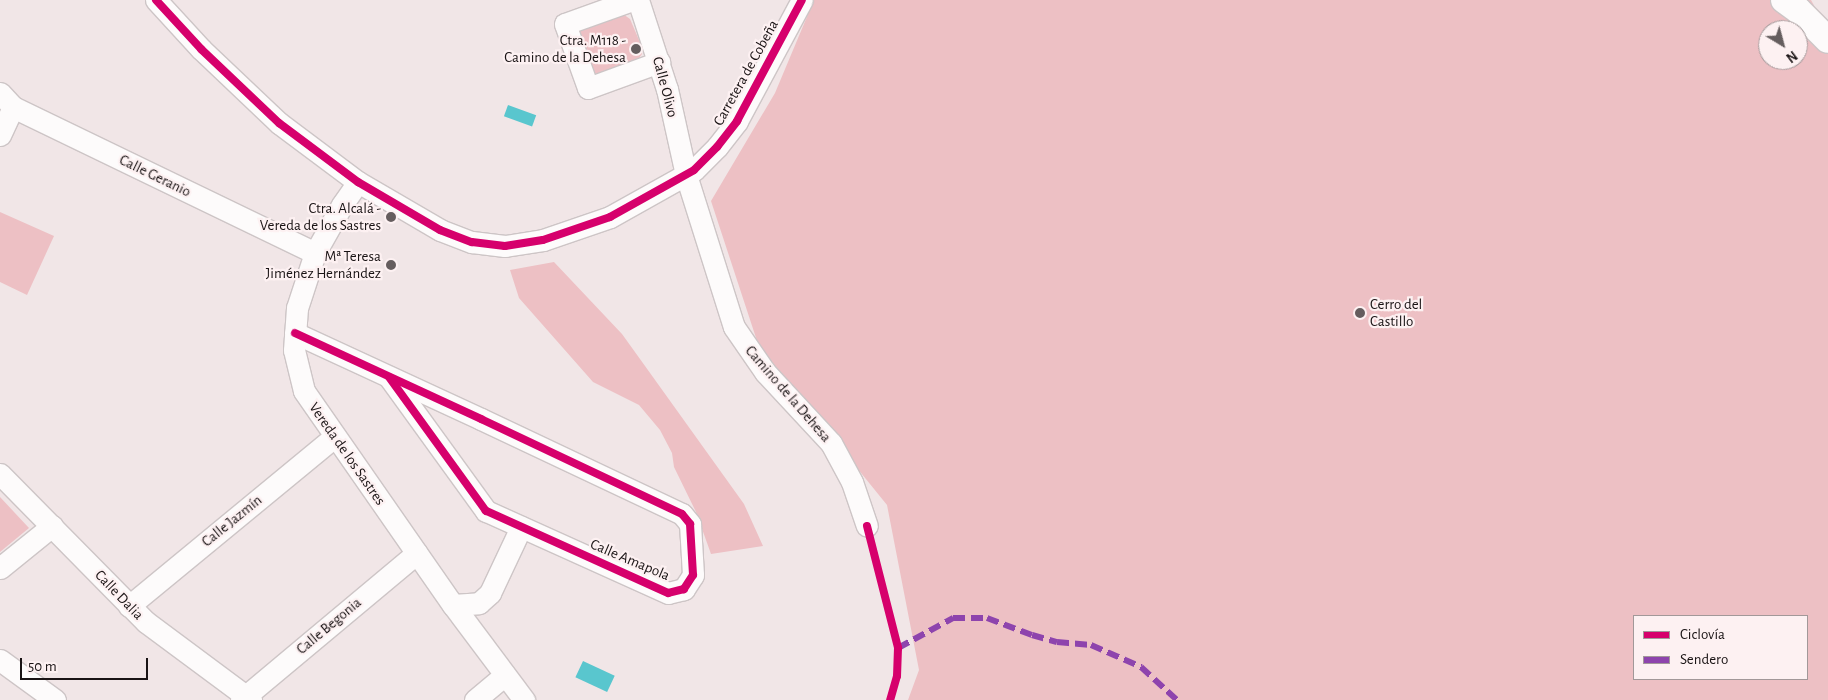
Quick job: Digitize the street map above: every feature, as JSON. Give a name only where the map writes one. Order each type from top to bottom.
[{"type":"main road","points":[[1784,0],[1798,10],[1828,40]]},
{"type":"street","name":"Carretera de Cobeña","points":[[156,0],[201,49],[279,123],[358,182],[440,230],[472,242],[504,246],[543,240],[610,217],[686,175],[717,147],[737,120],[802,0]]},
{"type":"street","points":[[632,0],[565,24],[588,88],[659,62]]},
{"type":"street","name":"Calle Olivo","points":[[638,0],[659,62],[686,175]]},
{"type":"street","points":[[0,135],[7,100]]},
{"type":"street","name":"Calle Geranio","points":[[7,100],[315,253]]},
{"type":"street","name":"Camino de la Dehesa","points":[[686,175],[734,327],[765,372],[831,443],[852,482],[867,526]]},
{"type":"street","name":"Vereda de los Sastres","points":[[358,182],[342,205],[315,253],[296,308],[294,350],[304,391],[334,437],[453,605],[524,700]]},
{"type":"street","name":"Calle Amapola","points":[[295,333],[682,514],[690,524],[693,575],[684,589],[668,593],[486,511],[389,377]]},
{"type":"street","name":"Calle Jazmín","points":[[129,606],[334,437]]},
{"type":"street","name":"Calle Dalia","points":[[0,474],[146,622],[246,699]]},
{"type":"street","points":[[0,568],[52,526]]},
{"type":"street","points":[[453,605],[480,603],[490,593],[521,527]]},
{"type":"street","name":"Calle Begonia","points":[[246,699],[417,553]]},
{"type":"street","points":[[0,660],[55,700]]},
{"type":"street","points":[[475,700],[505,675]]},
{"type":"shaded area","points":[[814,0],[1811,0],[1828,31],[1828,700],[908,700],[919,670],[887,505],[759,347],[711,201],[775,93]]},
{"type":"shaded area","points":[[623,14],[630,19],[642,47],[642,54],[639,58],[598,74],[591,72],[577,31]]},
{"type":"shaded area","points":[[0,212],[54,236],[27,295],[0,282]]},
{"type":"shaded area","points":[[554,262],[622,334],[744,504],[763,546],[711,554],[696,512],[674,467],[672,453],[660,430],[639,405],[593,382],[519,298],[510,270]]},
{"type":"shaded area","points":[[0,497],[29,528],[0,552]]},
{"type":"water","points":[[508,105],[536,115],[532,127],[504,116]]},
{"type":"water","points":[[583,661],[615,676],[607,692],[575,677]]},
{"type":"marked path","points":[[898,648],[953,618],[987,618],[1057,642],[1091,645],[1141,667],[1177,700]]},
{"type":"cycle path","points":[[156,0],[201,49],[279,123],[358,182],[440,230],[472,242],[505,246],[543,240],[610,217],[694,170],[717,147],[737,121],[802,0]]},
{"type":"cycle path","points":[[295,333],[682,514],[690,524],[693,575],[684,589],[668,593],[486,511],[389,377]]},
{"type":"cycle path","points":[[867,526],[898,648],[897,676],[890,700]]},
{"type":"place","name":"Ctra. M118 - Camino de la Dehesa","points":[[636,49]]},
{"type":"place","name":"Ctra. Alcalá - Vereda de los Sastres","points":[[391,217]]},
{"type":"place","name":"Mª Teresa Jiménez Hernández","points":[[391,265]]},
{"type":"place","name":"Cerro del Castillo","points":[[1360,313]]}]
